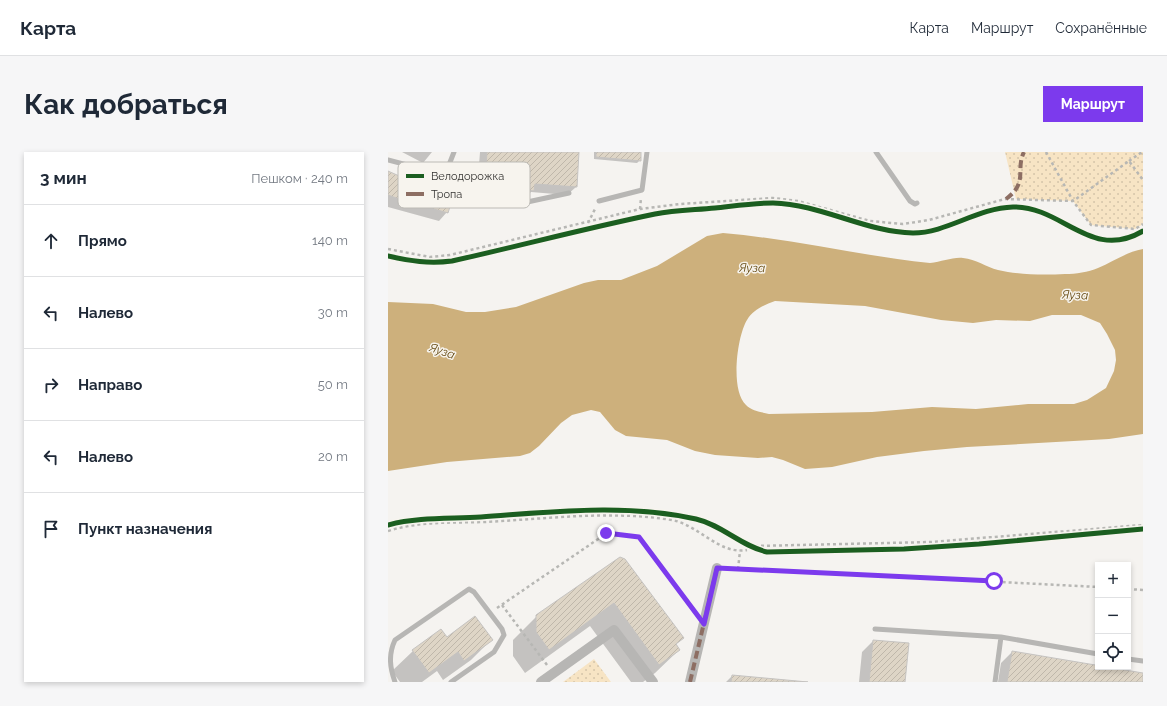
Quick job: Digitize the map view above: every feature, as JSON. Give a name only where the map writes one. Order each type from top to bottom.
[{"type":"street","points":[[690,682],[717,568]]},
{"type":"street","points":[[541,682],[614,630],[652,682]]},
{"type":"lane","points":[[451,162],[454,152]]},
{"type":"lane","points":[[599,201],[642,190],[646,152]]},
{"type":"lane","points":[[876,152],[910,201],[915,204],[917,203]]},
{"type":"lane","points":[[388,160],[398,163]]},
{"type":"lane","points":[[530,201],[569,193]]},
{"type":"lane","points":[[395,682],[389,668],[390,650],[395,640],[466,590],[471,590],[490,613],[504,635],[496,649],[450,682]]},
{"type":"lane","points":[[875,629],[1001,637],[1095,653]]},
{"type":"lane","points":[[995,682],[1001,637]]},
{"type":"lane","points":[[1131,659],[1143,661]]},
{"type":"path","points":[[1046,152],[1073,201],[1091,225],[1135,229],[1143,224]]},
{"type":"path","points":[[388,249],[430,257],[450,255],[588,223],[640,209],[749,199],[773,198],[798,201],[870,221],[903,224],[929,220],[1005,199],[1073,201],[1142,152]]},
{"type":"path","points":[[1129,162],[1143,180]]},
{"type":"path","points":[[588,223],[599,201]]},
{"type":"path","points":[[694,210],[750,204],[781,204],[819,211],[883,228]]},
{"type":"path","points":[[1134,235],[1143,231]]},
{"type":"path","points":[[388,525],[433,518],[475,518],[565,511],[627,511],[681,516]]},
{"type":"path","points":[[388,531],[424,523],[617,515],[675,521],[721,546],[740,551],[747,550]]},
{"type":"path","points":[[755,546],[931,542],[1143,525]]},
{"type":"path","points":[[744,543],[752,548],[767,552],[904,548],[978,544],[1143,529]]},
{"type":"path","points":[[490,613],[606,533],[639,537],[704,624]]},
{"type":"path","points":[[738,569],[740,551]]},
{"type":"path","points":[[717,568],[1095,587]]},
{"type":"path","points":[[1131,589],[1143,590]]},
{"type":"path","points":[[502,605],[553,674]]},
{"type":"shaded area","points":[[1005,152],[1143,152],[1143,224],[1135,229],[1091,225],[1073,201],[1016,199]]},
{"type":"shaded area","points":[[594,659],[611,682],[563,682]]},
{"type":"water","name":"Яуза","points":[[723,233],[749,236],[930,263],[963,258],[998,270],[1032,274],[1069,274],[1086,272],[1098,268],[1131,252],[1143,249],[1143,434],[1109,439],[967,447],[924,451],[877,457],[832,467],[805,469],[772,457],[758,458],[715,455],[695,451],[667,440],[626,436],[615,430],[600,412],[591,410],[572,415],[561,423],[539,446],[530,453],[520,456],[447,462],[388,471],[388,302],[433,304],[466,312],[485,312],[516,307],[584,283],[598,280],[621,280],[657,266],[707,236]],"holes":[[[775,301],[865,306],[941,320],[973,323],[996,320],[1030,321],[1052,315],[1081,315],[1100,323],[1107,334],[1115,350],[1116,360],[1114,371],[1106,388],[1087,400],[1074,404],[1028,404],[976,409],[932,407],[872,412],[769,414],[754,410],[746,405],[741,398],[738,388],[737,363],[740,338],[749,316],[763,306]]]},
{"type":"building","points":[[487,152],[579,152],[577,187],[535,184],[534,191],[530,190],[530,162],[486,162]]},
{"type":"building","points":[[596,152],[641,152],[641,161],[596,157]]},
{"type":"building","points":[[388,171],[398,175],[398,199],[388,195]]},
{"type":"building","points":[[430,208],[450,208],[448,213]]},
{"type":"building","points":[[620,557],[625,559],[684,638],[676,644],[680,650],[659,665],[614,603],[549,650],[536,632],[536,615]]},
{"type":"building","points":[[475,616],[493,640],[464,661],[458,652],[429,673],[412,650],[441,629],[447,637]]},
{"type":"building","points":[[873,640],[909,643],[905,682],[869,682]]},
{"type":"building","points":[[1012,651],[1095,665],[1095,670],[1125,670],[1143,673],[1143,682],[1007,682]]},
{"type":"building","points":[[732,675],[808,682],[731,682]]},
{"type":"marked path","points":[[1006,199],[1017,187],[1024,152]]},
{"type":"marked path","points":[[690,682],[717,568]]},
{"type":"cycle path","points":[[388,256],[420,262],[452,261],[655,214],[766,203],[808,208],[878,228],[913,233],[938,229],[987,211],[1013,207],[1031,209],[1047,215],[1092,237],[1108,240],[1125,239],[1143,231]]},
{"type":"cycle path","points":[[388,525],[423,519],[481,517],[562,511],[642,511],[696,519],[714,526],[749,545],[767,552],[904,549],[979,544],[1143,529]]},
{"type":"route","points":[[606,533],[639,537],[704,624],[717,568],[994,581]]}]
